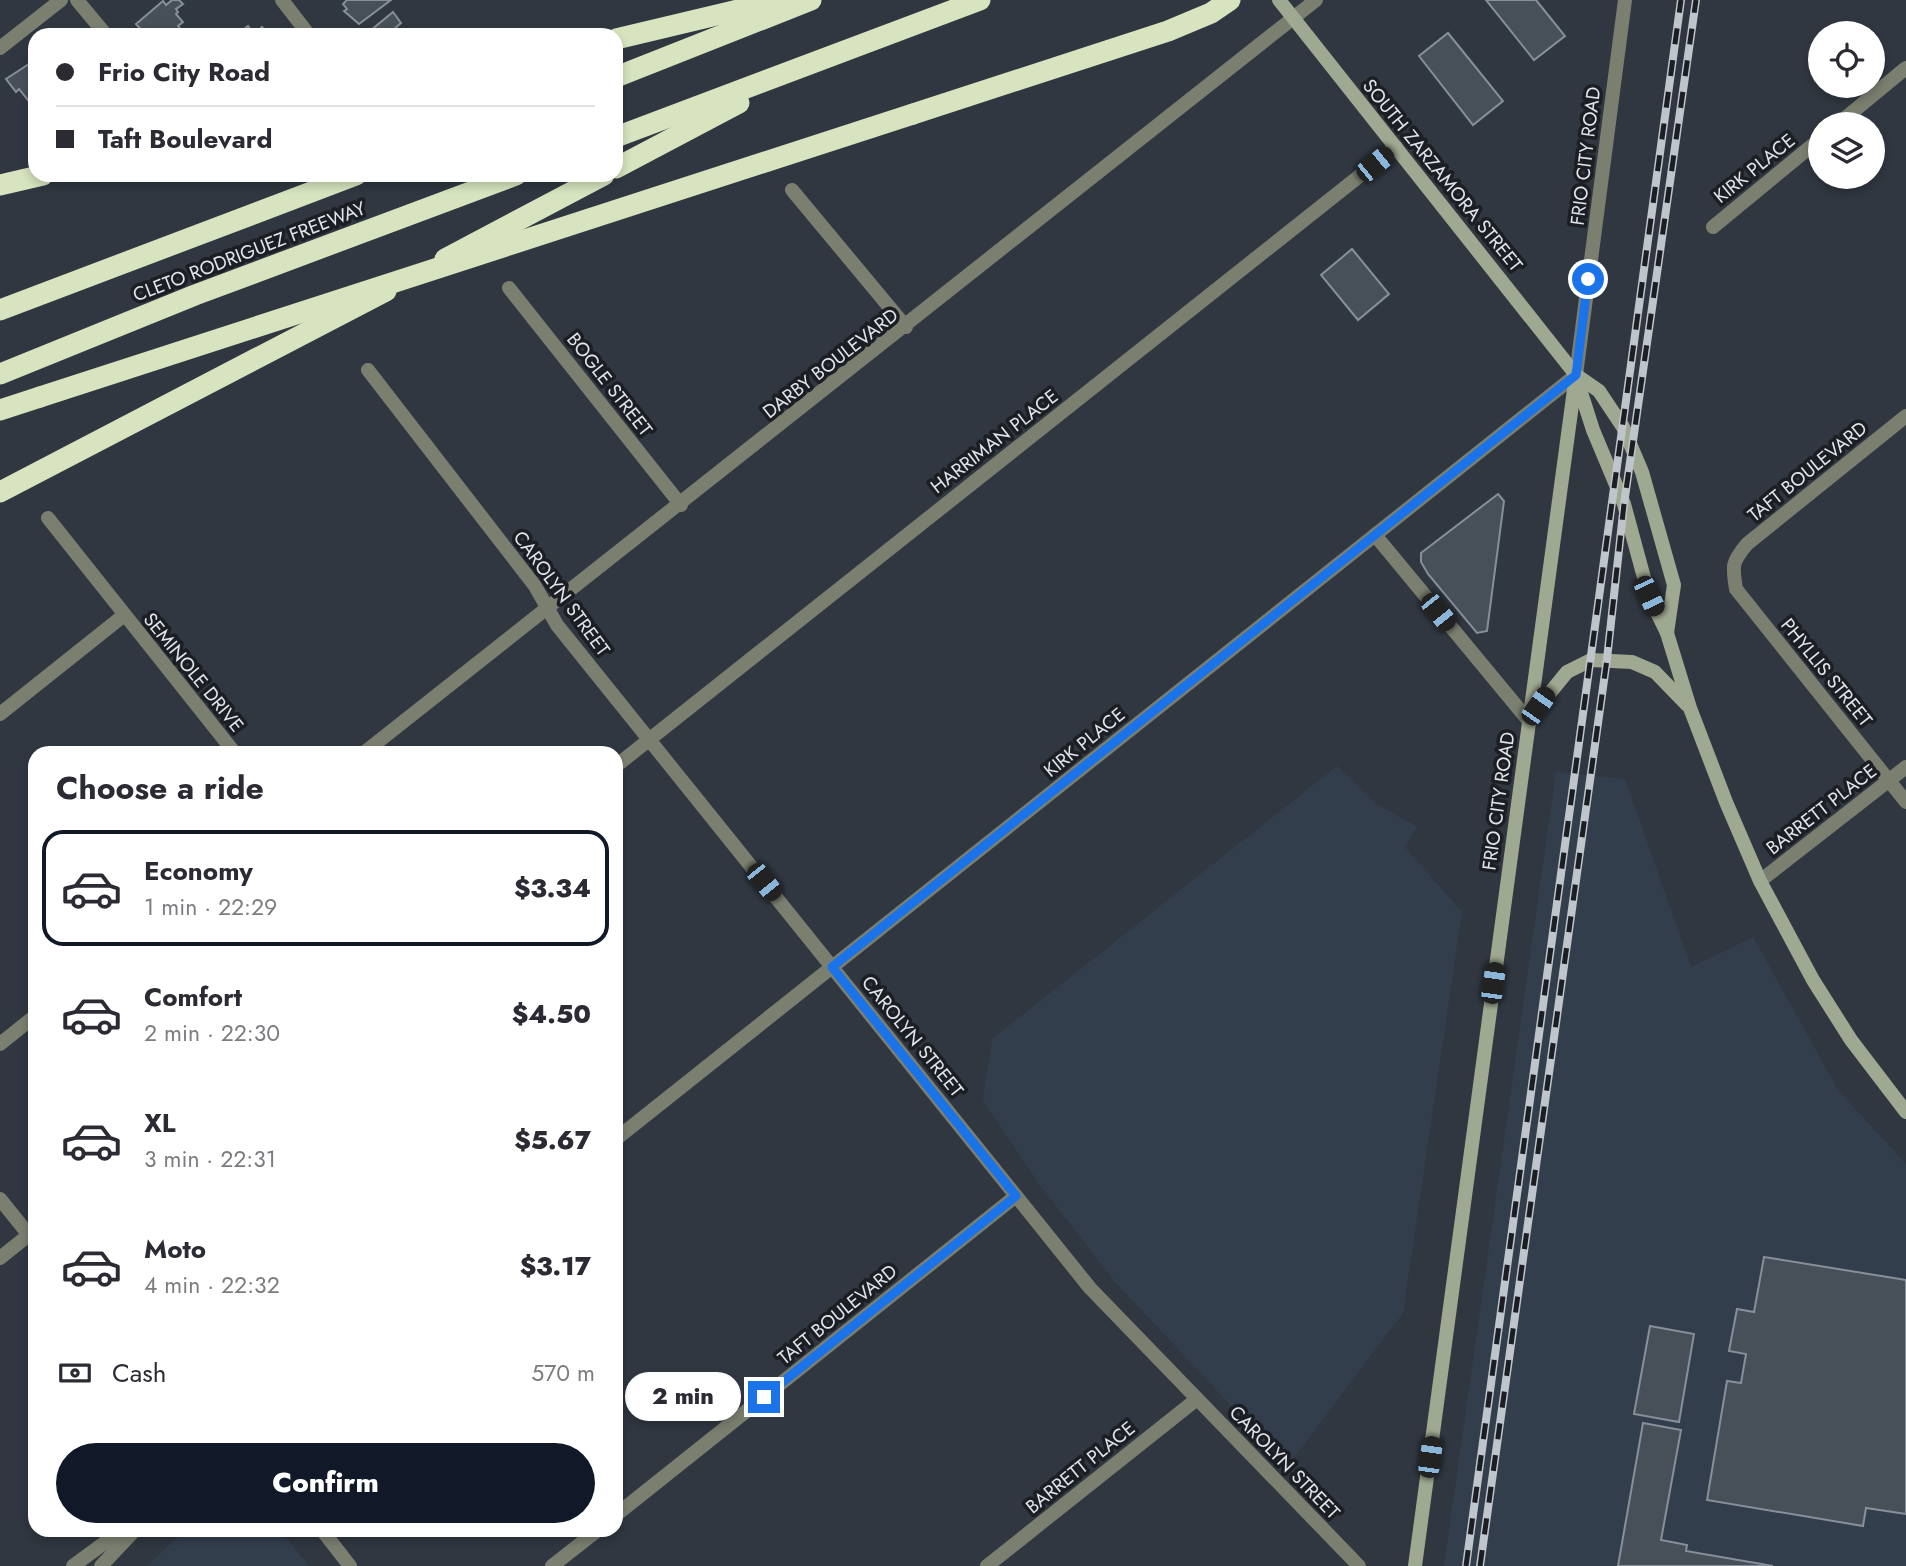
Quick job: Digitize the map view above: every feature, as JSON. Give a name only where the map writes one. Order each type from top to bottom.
[{"type":"highway","points":[[623,37],[782,0]]},
{"type":"highway","points":[[623,74],[811,0]]},
{"type":"highway","points":[[623,134],[980,0]]},
{"type":"highway","points":[[0,410],[1168,31],[1211,13],[1230,0]]},
{"type":"highway","points":[[623,165],[812,64]]},
{"type":"highway","points":[[0,185],[28,178]]},
{"type":"highway","name":"CLETO RODRIGUEZ FREEWAY","points":[[0,310],[338,182]]},
{"type":"highway","name":"CLETO RODRIGUEZ FREEWAY","points":[[0,374],[195,295],[497,182]]},
{"type":"highway","points":[[0,492],[253,362],[591,182]]},
{"type":"main road","name":"SOUTH ZARZAMORA STREET","points":[[1279,0],[1576,375],[1599,391],[1623,427],[1642,472],[1674,585],[1667,633]]},
{"type":"main road","name":"SOUTH ZARZAMORA STREET","points":[[1576,375],[1593,430],[1632,529],[1649,596],[1667,633],[1690,708],[1760,881],[1813,980],[1851,1040],[1906,1112]]},
{"type":"main road","name":"FRIO CITY ROAD","points":[[1415,1566],[1576,375]]},
{"type":"main road","points":[[1528,720],[1548,692],[1567,672],[1591,660],[1632,662],[1655,672],[1690,708]]},
{"type":"street","points":[[0,48],[61,0]]},
{"type":"street","points":[[77,0],[100,28]]},
{"type":"street","points":[[282,0],[304,28]]},
{"type":"street","name":"DARBY BOULEVARD","points":[[373,746],[906,327],[1315,0]]},
{"type":"street","name":"FRIO CITY ROAD","points":[[1576,375],[1625,0]]},
{"type":"street","points":[[1853,112],[1906,68]]},
{"type":"street","name":"HARRIMAN PLACE","points":[[623,760],[1396,147]]},
{"type":"street","name":"KIRK PLACE","points":[[1713,227],[1808,149]]},
{"type":"street","points":[[792,190],[906,327]]},
{"type":"street","name":"BOGLE STREET","points":[[509,288],[681,505]]},
{"type":"street","name":"CAROLYN STREET","points":[[368,370],[535,586],[557,625],[1090,1288],[1359,1566]]},
{"type":"street","name":"KIRK PLACE","points":[[623,1133],[1576,375]]},
{"type":"street","name":"TAFT BOULEVARD","points":[[1734,559],[1748,544],[1906,416]]},
{"type":"street","name":"SEMINOLE DRIVE","points":[[47,518],[229,746]]},
{"type":"street","points":[[1375,535],[1528,720]]},
{"type":"street","name":"PHYLLIS STREET","points":[[1734,559],[1736,589],[1906,802]]},
{"type":"street","points":[[0,714],[123,616]]},
{"type":"street","name":"BARRETT PLACE","points":[[1760,881],[1906,767]]},
{"type":"street","points":[[0,1044],[28,1022]]},
{"type":"street","name":"TAFT BOULEVARD","points":[[623,1509],[1016,1196]]},
{"type":"street","points":[[0,1199],[28,1229]]},
{"type":"street","points":[[0,1258],[28,1236]]},
{"type":"street","name":"BARRETT PLACE","points":[[988,1566],[1197,1399]]},
{"type":"street","points":[[73,1566],[112,1537]]},
{"type":"street","points":[[101,1566],[128,1537]]},
{"type":"street","points":[[327,1537],[350,1566]]},
{"type":"street","points":[[552,1566],[589,1537]]},
{"type":"shaded area","points":[[1337,766],[1376,804],[1417,826],[1405,847],[1462,912],[1403,1313],[1288,1466],[1116,1283],[1040,1185],[983,1100],[992,1039]]},
{"type":"shaded area","points":[[1556,772],[1625,779],[1691,967],[1753,937],[1838,1090],[1906,1164],[1906,1566],[1444,1566]]},
{"type":"shaded area","points":[[178,1537],[286,1537],[309,1566],[147,1566]]},
{"type":"building","points":[[172,0],[179,0],[183,4],[176,9],[176,14],[183,22],[178,26],[180,28],[140,28],[136,24],[163,1],[166,5]]},
{"type":"building","points":[[347,0],[391,0],[359,24],[344,11],[347,9],[343,4]]},
{"type":"building","points":[[1486,0],[1536,0],[1565,36],[1534,60]]},
{"type":"building","points":[[393,12],[401,23],[395,28],[374,28]]},
{"type":"building","points":[[1448,33],[1503,101],[1473,125],[1419,56]]},
{"type":"building","points":[[28,65],[28,100],[19,89],[16,92],[6,79]]},
{"type":"building","points":[[1352,249],[1389,294],[1358,320],[1321,275]]},
{"type":"building","points":[[1498,494],[1504,501],[1487,631],[1477,633],[1428,574],[1421,562],[1421,553]]},
{"type":"building","points":[[1764,1257],[1906,1280],[1906,1514],[1866,1508],[1863,1526],[1707,1500],[1727,1381],[1741,1383],[1746,1354],[1729,1351],[1737,1309],[1754,1312]]},
{"type":"building","points":[[1650,1326],[1694,1334],[1679,1422],[1634,1414]]},
{"type":"building","points":[[1643,1423],[1681,1430],[1661,1540],[1687,1545],[1686,1551],[1773,1566],[1618,1566]]},
{"type":"railway","points":[[1466,1566],[1681,0]]},
{"type":"railway","points":[[1480,1566],[1607,659],[1624,504],[1696,0]]},
{"type":"route","points":[[764,1397],[1016,1196],[832,967],[1576,375],[1588,279]]}]
